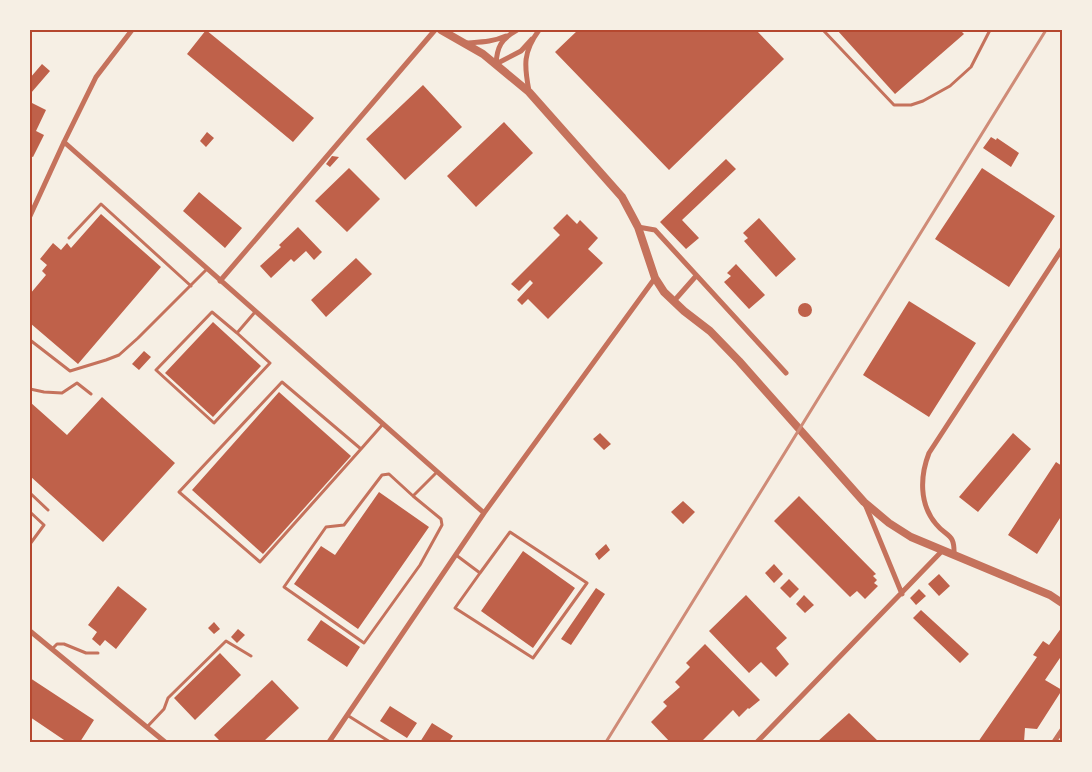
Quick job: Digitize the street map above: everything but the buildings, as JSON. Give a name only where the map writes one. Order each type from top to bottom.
[{"type":"street","points":[[30,216],[96,76],[132,30]]},
{"type":"street","points":[[220,281],[435,30]]},
{"type":"street","points":[[441,30],[466,43],[496,64],[529,92],[622,197],[638,227],[655,278],[664,292],[710,331],[739,361],[864,502],[889,523],[911,537],[1050,595],[1062,603]]},
{"type":"street","points":[[496,64],[521,50],[539,30]]},
{"type":"street","points":[[466,43],[492,41],[514,32]]},
{"type":"street","points":[[496,64],[496,52],[501,43],[514,32]]},
{"type":"street","points":[[529,92],[525,64],[532,39]]},
{"type":"street","points":[[64,142],[207,270],[484,512]]},
{"type":"street","points":[[638,227],[655,230],[786,373]]},
{"type":"street","points":[[954,556],[954,545],[951,537],[936,524],[924,503],[922,485],[924,466],[929,453],[1062,249]]},
{"type":"street","points":[[674,302],[696,276]]},
{"type":"street","points":[[329,742],[484,512],[655,278]]},
{"type":"street","points":[[864,502],[902,594]]},
{"type":"street","points":[[757,742],[942,551]]},
{"type":"street","points":[[30,630],[164,742]]},
{"type":"street","points":[[1054,742],[1062,730]]},
{"type":"lane","points":[[823,30],[894,105],[911,105],[923,101],[950,86],[971,67],[990,30]]},
{"type":"lane","points":[[69,238],[101,204],[191,286]]},
{"type":"lane","points":[[30,340],[70,371],[119,355],[207,270]]},
{"type":"lane","points":[[212,312],[237,333],[270,363],[214,423],[156,370],[212,312]]},
{"type":"lane","points":[[237,333],[255,312]]},
{"type":"lane","points":[[362,448],[282,382],[179,492],[260,562],[362,448],[383,424]]},
{"type":"lane","points":[[30,389],[62,393],[77,383],[91,394]]},
{"type":"lane","points":[[413,496],[437,471]]},
{"type":"lane","points":[[389,474],[413,496],[441,519],[442,525],[420,565],[364,643],[284,587],[326,528],[344,525],[382,475],[389,474]]},
{"type":"lane","points":[[30,493],[48,510]]},
{"type":"lane","points":[[30,512],[44,525],[30,544]]},
{"type":"lane","points":[[510,532],[587,583],[533,658],[455,608],[480,573],[510,532]]},
{"type":"lane","points":[[456,555],[480,573]]},
{"type":"lane","points":[[147,727],[164,709],[168,698],[226,641],[251,656]]},
{"type":"lane","points":[[52,649],[57,644],[64,644],[86,653],[98,653]]},
{"type":"lane","points":[[347,715],[390,742]]},
{"type":"railway","points":[[606,742],[1046,30]]}]
